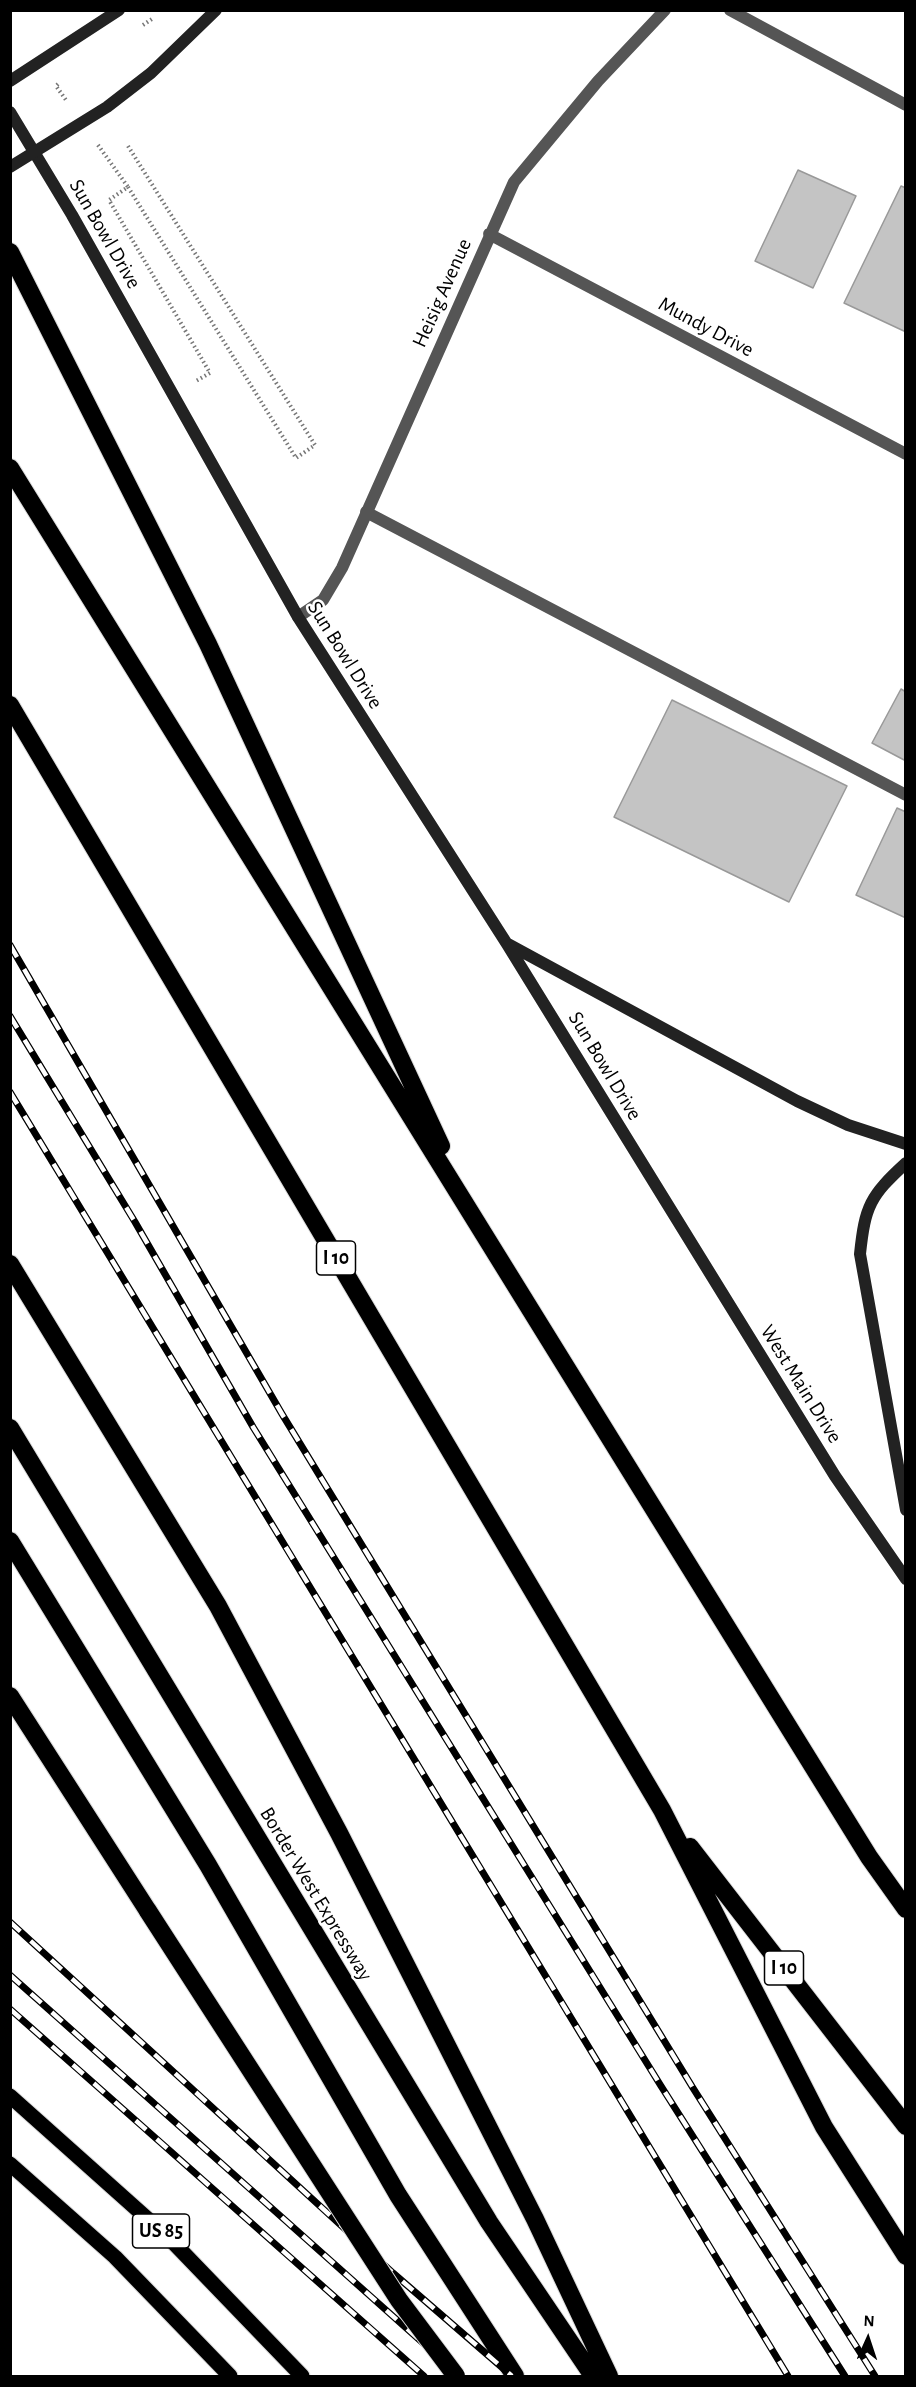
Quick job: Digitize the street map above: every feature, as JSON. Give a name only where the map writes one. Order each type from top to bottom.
[{"type":"highway","points":[[10,252],[208,644],[476,1222]]},
{"type":"highway","points":[[10,468],[738,1641],[869,1857],[906,1909]]},
{"type":"highway","name":"I 10","points":[[10,705],[662,1810],[906,2126]]},
{"type":"highway","points":[[10,1264],[218,1606],[365,1885],[535,2219],[609,2376]]},
{"type":"highway","name":"Border West Expressway","points":[[10,1428],[489,2222],[593,2376]]},
{"type":"highway","points":[[10,1542],[208,1865],[398,2195],[515,2376]]},
{"type":"highway","points":[[10,1696],[399,2300],[456,2376]]},
{"type":"highway","points":[[662,1810],[824,2127],[906,2256]]},
{"type":"main road","name":"US 85","points":[[10,2096],[169,2238],[302,2376]]},
{"type":"main road","name":"US 85","points":[[10,2164],[115,2257],[230,2376]]},
{"type":"street","points":[[10,81],[119,10]]},
{"type":"street","points":[[10,167],[116,100],[151,73],[216,10]]},
{"type":"street","name":"Heisig Avenue","points":[[298,617],[323,600],[342,568],[514,182],[598,81],[665,10]]},
{"type":"street","points":[[730,10],[906,105]]},
{"type":"street","name":"Sun Bowl Drive","points":[[10,111],[72,215],[298,617],[507,944],[668,1207]]},
{"type":"street","name":"Mundy Drive","points":[[489,234],[906,454]]},
{"type":"street","points":[[366,512],[906,795]]},
{"type":"street","points":[[507,944],[797,1101],[848,1125],[906,1144]]},
{"type":"street","points":[[906,1163],[878,1189],[864,1221],[860,1254],[906,1510]]},
{"type":"street","name":"West Main Drive","points":[[668,1207],[835,1476],[906,1579]]},
{"type":"path","points":[[128,146],[315,445],[296,458],[128,187],[109,200],[210,374],[193,383]]},
{"type":"building","points":[[798,170],[856,196],[813,288],[755,261]]},
{"type":"building","points":[[901,186],[906,188],[906,332],[844,303]]},
{"type":"building","points":[[901,689],[906,692],[906,761],[872,743]]},
{"type":"building","points":[[672,700],[847,786],[789,902],[614,817]]},
{"type":"building","points":[[897,808],[906,812],[906,918],[856,895]]},
{"type":"railway","points":[[10,945],[282,1414],[693,2088],[875,2376]]},
{"type":"railway","points":[[10,1016],[135,1222],[253,1427],[661,2086],[845,2376]]},
{"type":"railway","points":[[10,1092],[788,2376]]},
{"type":"railway","points":[[10,1922],[393,2273],[512,2376]]},
{"type":"railway","points":[[10,1975],[460,2376]]},
{"type":"railway","points":[[10,2009],[424,2376]]}]
